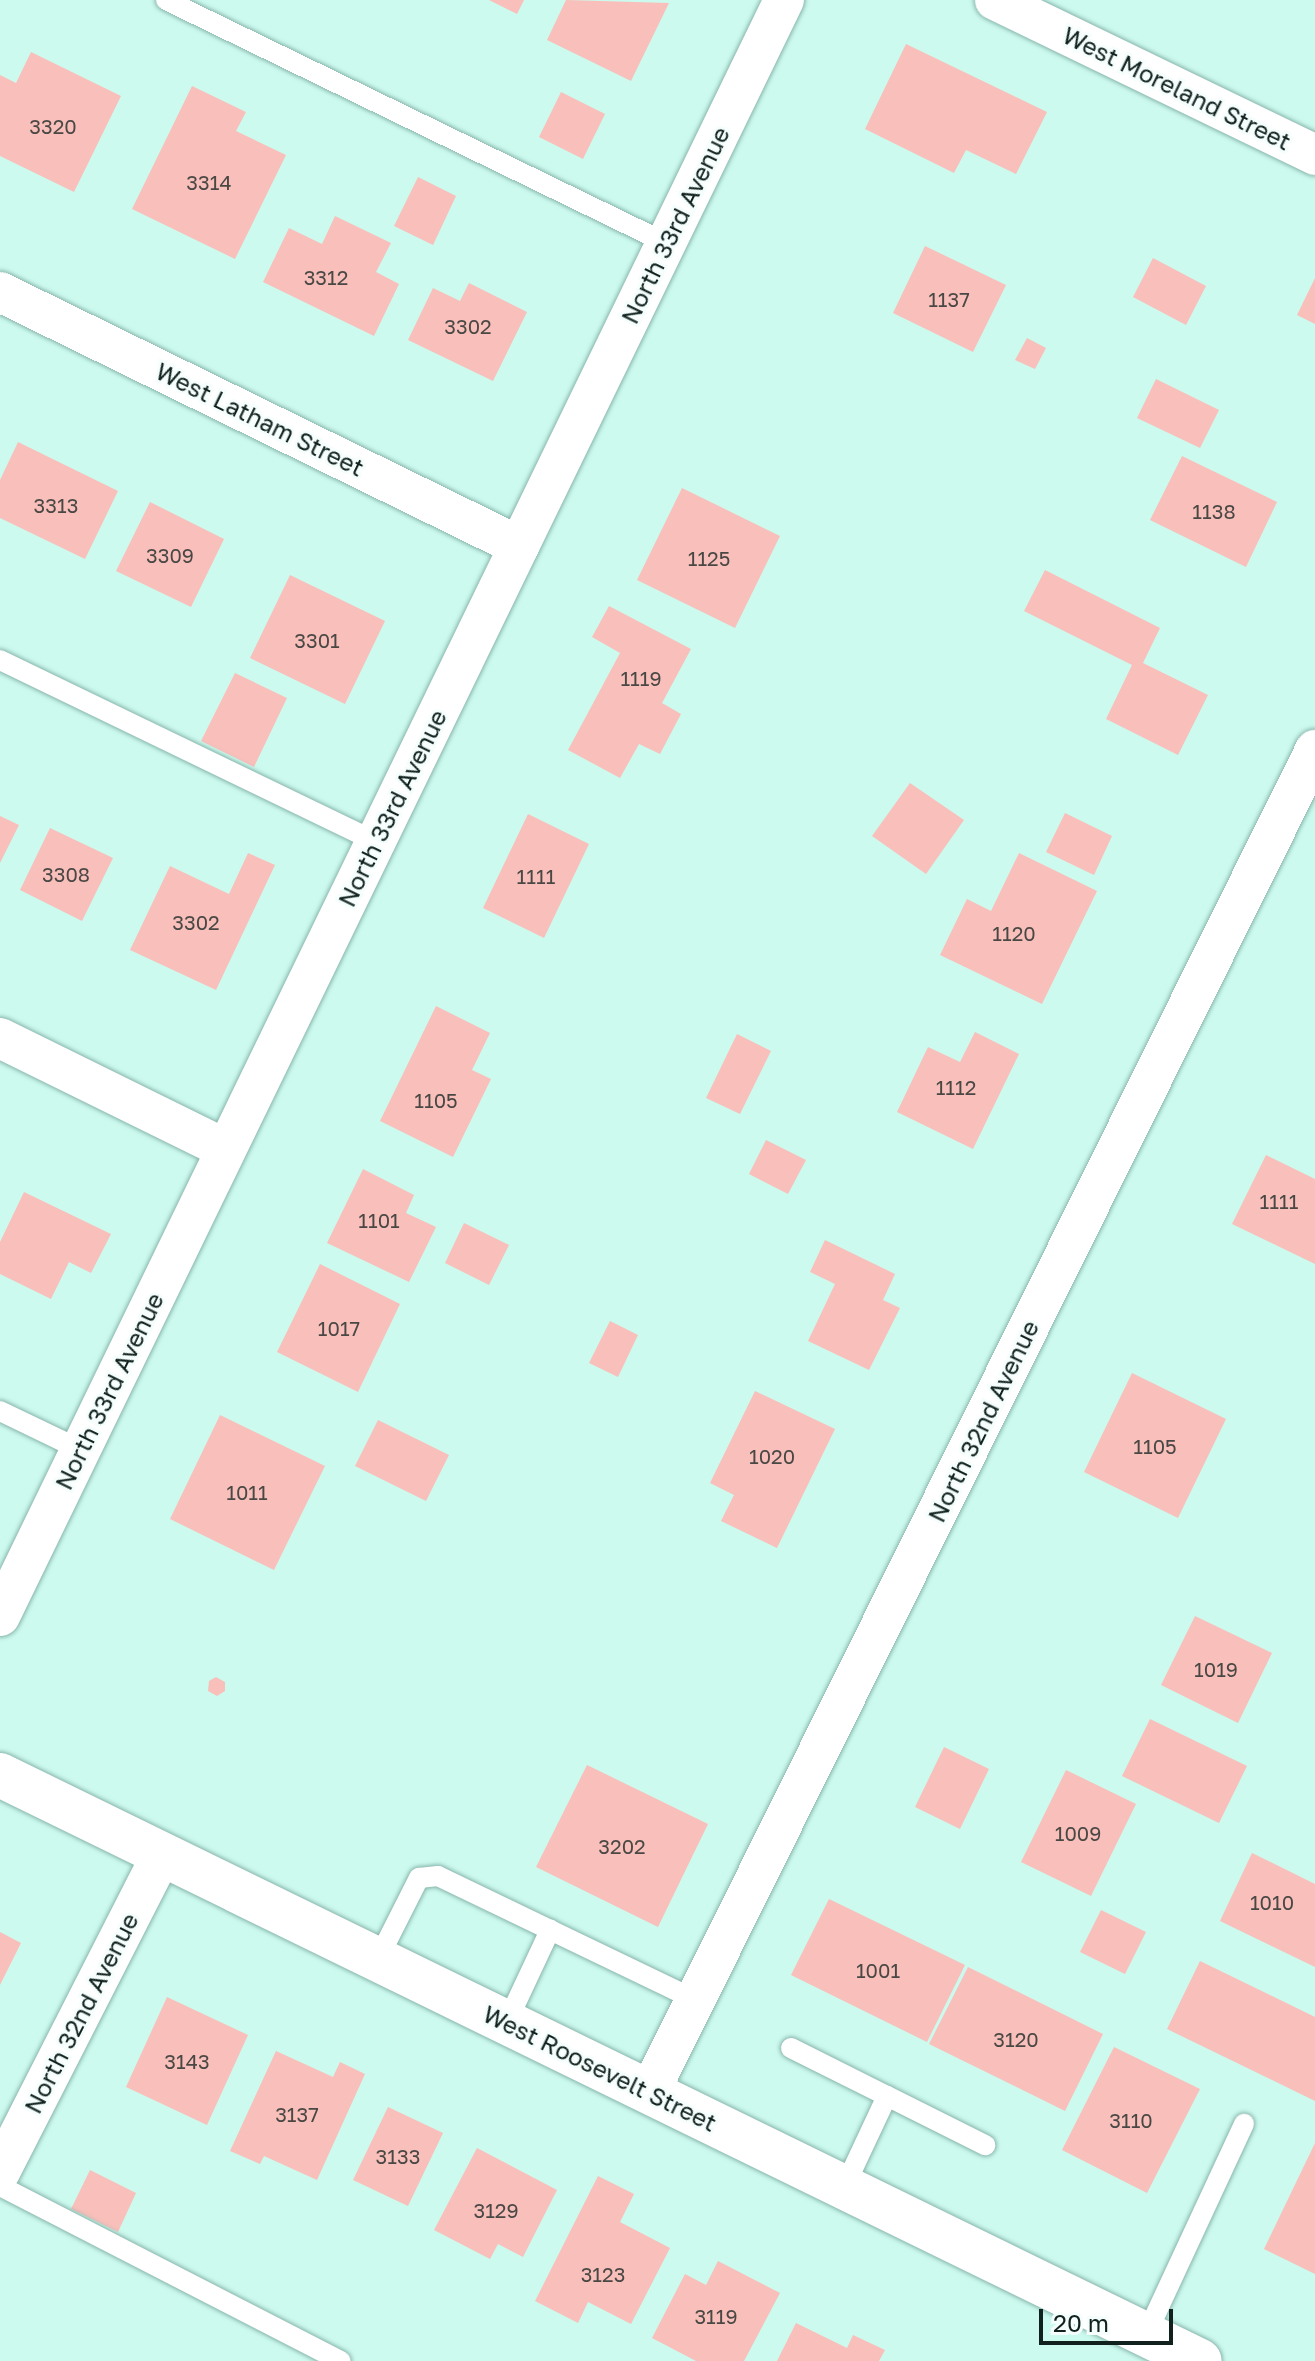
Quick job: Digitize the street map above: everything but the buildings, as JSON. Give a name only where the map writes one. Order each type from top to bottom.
[{"type":"street","name":"North 33rd Avenue","points":[[0,1616],[784,0]]},
{"type":"street","name":"West Moreland Street","points":[[995,0],[1315,155]]},
{"type":"street","name":"West Latham Street","points":[[0,292],[519,546]]},
{"type":"street","name":"North 32nd Avenue","points":[[650,2091],[1315,750]]},
{"type":"street","points":[[0,1038],[226,1149]]},
{"type":"street","name":"West Roosevelt Street","points":[[0,1775],[1200,2361]]},
{"type":"street","name":"North 32nd Avenue","points":[[0,2172],[162,1854]]},
{"type":"lane","points":[[166,0],[666,243]]},
{"type":"lane","points":[[0,660],[376,842]]},
{"type":"lane","points":[[0,1411],[81,1450]]},
{"type":"lane","points":[[378,1959],[419,1878],[438,1876],[696,2000]]},
{"type":"lane","points":[[507,2022],[550,1930]]},
{"type":"lane","points":[[791,2048],[985,2145]]},
{"type":"lane","points":[[844,2188],[887,2096]]},
{"type":"lane","points":[[1146,2335],[1244,2124]]},
{"type":"lane","points":[[0,2186],[341,2361]]}]
